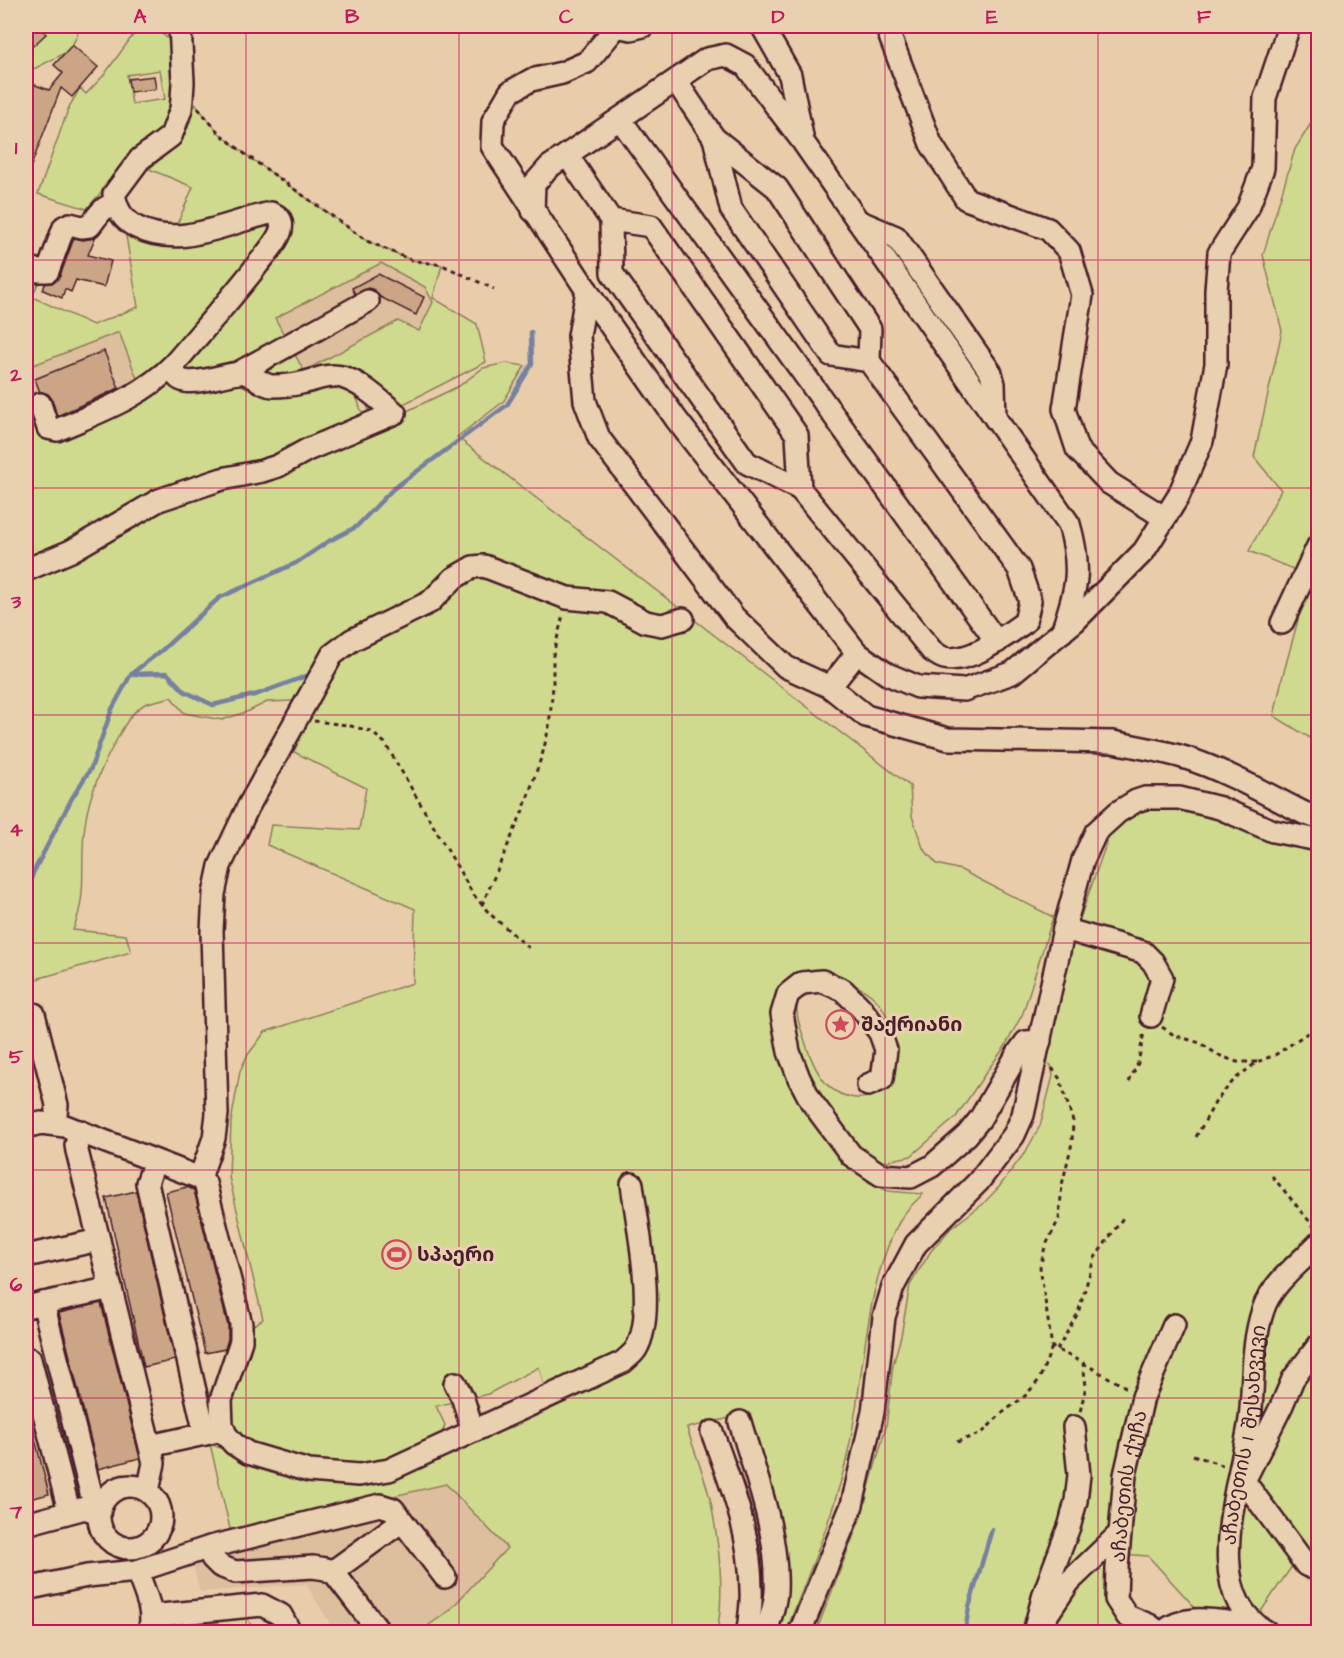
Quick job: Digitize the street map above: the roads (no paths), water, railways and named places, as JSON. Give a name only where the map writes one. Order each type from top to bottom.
[{"type":"street","points":[[40,404],[48,428],[57,430],[128,400],[161,378],[233,297],[281,232],[282,222],[278,216],[271,213],[212,231],[182,236],[149,233],[130,223],[117,211],[114,194],[140,159],[171,136],[181,109],[183,82],[180,26]]},
{"type":"street","points":[[643,26],[631,29],[615,26],[587,62],[562,73],[531,80],[510,92],[493,121],[492,146],[603,315],[676,419],[857,653],[887,674],[918,687],[964,690],[1012,673],[1075,621],[1144,551],[1178,497],[1202,441],[1216,364],[1216,290],[1219,253],[1248,208],[1263,168],[1265,98],[1288,26]]},
{"type":"street","points":[[762,26],[790,75],[803,142]]},
{"type":"street","points":[[886,26],[930,144],[966,199],[1048,229],[1069,250],[1082,295],[1064,409],[1077,449],[1109,483],[1165,518]]},
{"type":"street","points":[[533,211],[534,184],[549,167],[567,154],[706,60],[726,55],[745,64],[803,142],[1069,524],[1078,570],[1071,606],[1062,632]]},
{"type":"street","points":[[567,154],[611,220],[612,273],[747,463],[800,489],[932,651],[944,658],[964,657],[997,642],[1025,622],[1030,601],[1019,569],[869,361],[870,329],[777,188],[714,138],[676,81]]},
{"type":"street","points":[[620,119],[997,642]]},
{"type":"street","points":[[714,138],[731,209],[831,355],[869,361]]},
{"type":"street","points":[[26,266],[38,272],[48,271],[64,227],[70,224],[90,226],[102,210],[109,205],[116,204]]},
{"type":"street","points":[[611,220],[651,226],[797,435],[800,489]]},
{"type":"street","points":[[587,290],[579,336],[585,401],[599,438],[734,617],[786,667],[830,687],[867,716],[948,739],[1113,742],[1185,758],[1210,767],[1318,818]]},
{"type":"street","points":[[238,373],[368,301]]},
{"type":"street","points":[[26,570],[71,551],[159,500],[222,479],[278,466],[307,450],[395,413],[357,382],[338,376],[271,386],[244,373],[187,381],[176,375],[175,363]]},
{"type":"street","points":[[1282,624],[1318,546]]},
{"type":"street","points":[[201,1178],[214,1138],[217,1114],[212,931],[214,894],[220,866],[248,807],[332,655],[352,640],[429,602],[454,578],[473,567],[484,566],[567,598],[608,602],[646,622],[662,625],[683,619]]},
{"type":"street","points":[[830,687],[857,653]]},
{"type":"street","points":[[800,1632],[852,1505],[873,1412],[884,1317],[893,1287],[916,1244],[978,1182],[1014,1135],[1023,1115],[1064,930],[1083,860],[1096,832],[1118,812],[1136,801],[1145,798],[1179,798],[1220,808],[1273,831],[1318,840]]},
{"type":"street","points":[[1064,930],[1143,952],[1153,962],[1162,978],[1151,1016]]},
{"type":"street","points":[[868,1085],[882,1079],[886,1050],[880,1033],[861,1008],[843,990],[822,981],[802,983],[788,994],[782,1014],[789,1052],[799,1078],[811,1101],[851,1155],[880,1175],[910,1177],[932,1166],[967,1135],[980,1119],[1026,1042],[1038,1050]]},
{"type":"street","points":[[34,1014],[57,1105],[55,1123]]},
{"type":"street","points":[[26,1127],[41,1123],[55,1123],[201,1178],[205,1183],[241,1324],[241,1341],[221,1400],[214,1432]]},
{"type":"street","points":[[80,1131],[76,1144],[154,1463],[148,1491]]},
{"type":"street","points":[[155,1161],[147,1183],[214,1432]]},
{"type":"street","points":[[150,1446],[214,1432],[226,1435],[234,1444],[248,1453],[309,1471],[359,1475],[389,1470],[623,1362],[636,1349],[643,1329],[646,1297],[632,1184]]},
{"type":"street","points":[[26,1256],[99,1239]]},
{"type":"street","name":"აჩაბეთის I შესახვევი","points":[[1259,1627],[1236,1596],[1228,1562],[1231,1518],[1242,1476],[1250,1419],[1256,1340],[1263,1309],[1277,1286],[1318,1244]]},
{"type":"street","points":[[100,1508],[91,1493],[34,1305],[111,1288]]},
{"type":"street","name":"აჩაბეთის ქუჩა","points":[[1159,1632],[1127,1616],[1116,1599],[1125,1476],[1143,1397],[1174,1325]]},
{"type":"street","points":[[1318,1346],[1293,1379],[1282,1405],[1242,1476],[1306,1565],[1318,1570]]},
{"type":"street","points":[[26,1360],[30,1359],[69,1511]]},
{"type":"street","points":[[455,1383],[473,1431]]},
{"type":"street","points":[[740,1422],[771,1527],[776,1594],[766,1632]]},
{"type":"street","points":[[1035,1628],[1044,1594],[1070,1524],[1076,1501],[1080,1475],[1074,1427]]},
{"type":"street","points":[[712,1432],[738,1503],[747,1543],[752,1590],[748,1632]]},
{"type":"street","points":[[138,1487],[148,1491],[155,1498],[162,1518],[154,1537],[147,1544],[128,1549],[109,1541],[103,1533],[99,1523],[100,1508],[109,1494],[117,1488],[138,1487]]},
{"type":"street","points":[[26,1589],[87,1576],[137,1571],[210,1547],[380,1505],[393,1509],[445,1577]]},
{"type":"street","points":[[26,1524],[69,1511],[100,1508]]},
{"type":"street","points":[[332,1572],[402,1521]]},
{"type":"street","points":[[1035,1628],[1047,1615],[1069,1581],[1120,1533]]},
{"type":"street","points":[[210,1547],[212,1558],[220,1566],[235,1572],[313,1567],[326,1569],[335,1574],[377,1629]]},
{"type":"street","points":[[137,1571],[149,1624],[262,1605],[281,1615],[290,1632]]},
{"type":"street","points":[[1163,1632],[1189,1619],[1259,1627]]},
{"type":"waterway","points":[[26,895],[33,873],[72,798],[91,768],[112,709],[131,674],[161,651],[219,598],[296,563],[329,541],[356,527],[393,489],[507,405],[532,364],[531,332]]},
{"type":"waterway","points":[[132,674],[167,673],[184,691],[213,705],[258,694],[306,676]]},
{"type":"waterway","points":[[965,1632],[969,1607],[992,1529]]},
{"type":"place","name":"შაქრიანი","points":[[840,1024]]},
{"type":"place","name":"სპაერი","points":[[396,1254]]}]
